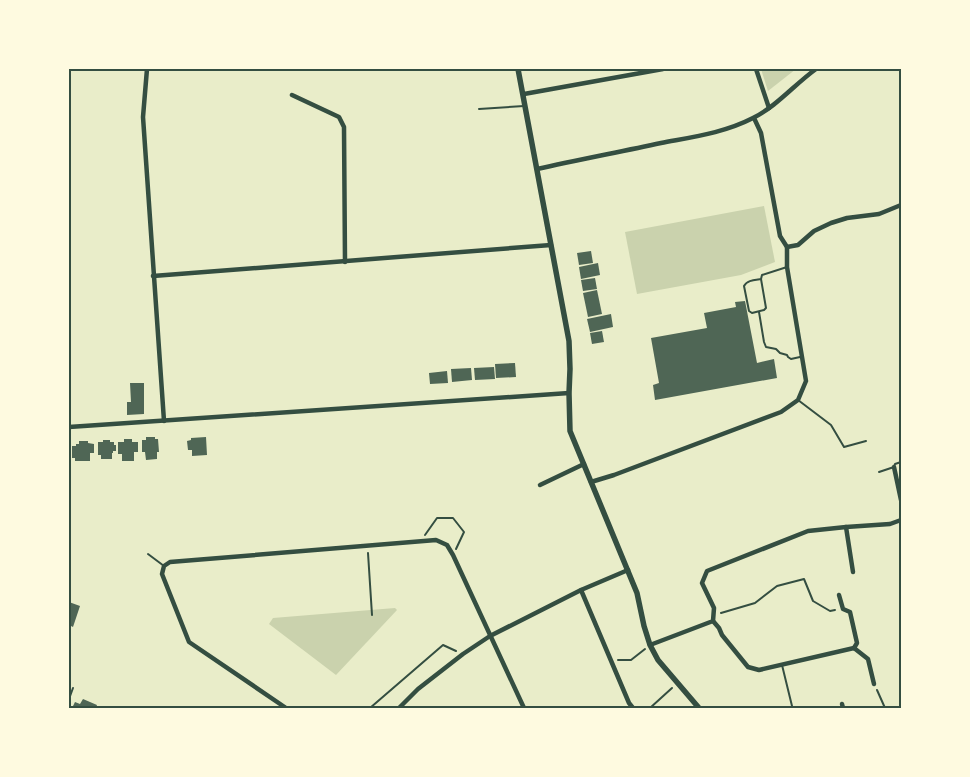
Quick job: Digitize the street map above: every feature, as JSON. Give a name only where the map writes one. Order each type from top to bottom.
[{"type":"street","points":[[147,69],[143,117],[164,421]]},
{"type":"street","points":[[518,69],[569,341],[570,431],[637,593],[650,645],[658,660],[699,708]]},
{"type":"street","points":[[524,94],[663,69]]},
{"type":"street","points":[[756,69],[769,108]]},
{"type":"street","points":[[537,169],[732,128],[754,118],[769,108],[816,69]]},
{"type":"street","points":[[292,95],[340,117],[344,127],[345,262]]},
{"type":"street","points":[[591,482],[781,412],[798,400],[806,381],[787,268],[786,247],[780,236],[761,133],[754,118]]},
{"type":"street","points":[[786,247],[798,245],[814,231],[831,223],[847,218],[879,214],[901,205]]},
{"type":"street","points":[[153,276],[551,245]]},
{"type":"street","points":[[69,427],[569,393]]},
{"type":"street","points":[[540,485],[584,464]]},
{"type":"street","points":[[894,468],[901,500]]},
{"type":"street","points":[[854,648],[759,670],[748,667],[713,621],[714,608],[702,583],[706,571],[808,531],[890,524],[901,520]]},
{"type":"street","points":[[846,527],[853,572]]},
{"type":"street","points":[[286,708],[189,642],[162,574],[164,566],[170,562],[436,540],[447,546],[453,556],[524,708]]},
{"type":"street","points":[[399,708],[418,689],[463,654],[490,636],[581,590],[628,570]]},
{"type":"street","points":[[581,590],[629,703],[633,708]]},
{"type":"street","points":[[838,594],[842,609],[850,612],[856,643],[854,648]]},
{"type":"street","points":[[650,645],[713,621]]},
{"type":"street","points":[[854,648],[868,659],[874,684]]},
{"type":"lane","points":[[479,110],[526,106]]},
{"type":"lane","points":[[761,279],[747,282],[744,286],[748,311],[752,313],[764,310],[766,307],[762,275],[787,268]]},
{"type":"lane","points":[[759,312],[766,347],[776,349],[791,359],[803,357]]},
{"type":"lane","points":[[798,400],[831,425],[844,448],[866,441]]},
{"type":"lane","points":[[879,472],[894,468],[895,464],[901,462]]},
{"type":"lane","points":[[148,554],[164,566]]},
{"type":"lane","points":[[782,665],[792,706]]},
{"type":"lane","points":[[69,699],[74,688]]},
{"type":"path","points":[[421,541],[437,518],[453,518],[464,532],[453,556]]},
{"type":"path","points":[[368,546],[372,615]]},
{"type":"path","points":[[714,614],[755,603],[776,586],[804,579],[813,602],[830,611],[842,609]]},
{"type":"path","points":[[370,708],[444,645],[463,654]]},
{"type":"path","points":[[610,659],[631,660],[650,645]]},
{"type":"path","points":[[650,708],[677,684]]},
{"type":"path","points":[[874,684],[885,708]]},
{"type":"green space","points":[[761,69],[796,69],[768,91]]},
{"type":"green space","points":[[764,206],[775,262],[741,275],[637,294],[625,232]]},
{"type":"green space","points":[[395,608],[397,610],[336,675],[269,624],[273,618]]},
{"type":"building","points":[[591,251],[593,263],[579,265],[577,253]]},
{"type":"building","points":[[598,263],[600,275],[581,279],[579,267]]},
{"type":"building","points":[[595,278],[597,289],[583,291],[581,280]]},
{"type":"building","points":[[597,290],[602,314],[588,317],[583,293]]},
{"type":"building","points":[[745,301],[757,363],[774,359],[777,378],[655,400],[653,385],[659,383],[651,338],[707,328],[704,313],[736,307],[735,302]]},
{"type":"building","points":[[611,314],[613,327],[590,332],[587,319]]},
{"type":"building","points":[[602,331],[604,342],[592,344],[590,333]]},
{"type":"building","points":[[515,363],[516,377],[496,378],[495,364]]},
{"type":"building","points":[[494,367],[495,379],[475,380],[474,368]]},
{"type":"building","points":[[471,368],[472,380],[452,382],[451,369]]},
{"type":"building","points":[[447,371],[448,383],[430,384],[429,373]]},
{"type":"building","points":[[130,383],[144,383],[144,414],[127,415],[127,402],[131,402]]},
{"type":"building","points":[[146,437],[158,439],[159,452],[157,452],[157,459],[146,460],[145,452],[142,452],[142,440],[146,440]]},
{"type":"building","points":[[206,437],[207,455],[192,456],[192,450],[188,450],[187,441],[191,440],[191,438]]},
{"type":"building","points":[[124,439],[132,439],[132,442],[138,442],[138,452],[134,452],[134,461],[122,461],[122,454],[118,454],[118,442],[124,442]]},
{"type":"building","points":[[103,440],[110,440],[110,442],[114,442],[114,445],[116,445],[116,451],[112,453],[112,459],[101,459],[101,455],[98,455],[98,442],[103,442]]},
{"type":"building","points":[[79,441],[88,441],[88,443],[94,444],[94,453],[90,453],[90,461],[75,461],[75,458],[72,458],[72,446],[79,444]]},
{"type":"building","points":[[69,602],[80,606],[73,627],[69,625]]},
{"type":"building","points":[[83,699],[97,705],[96,708],[72,708],[75,702],[80,704]]}]
